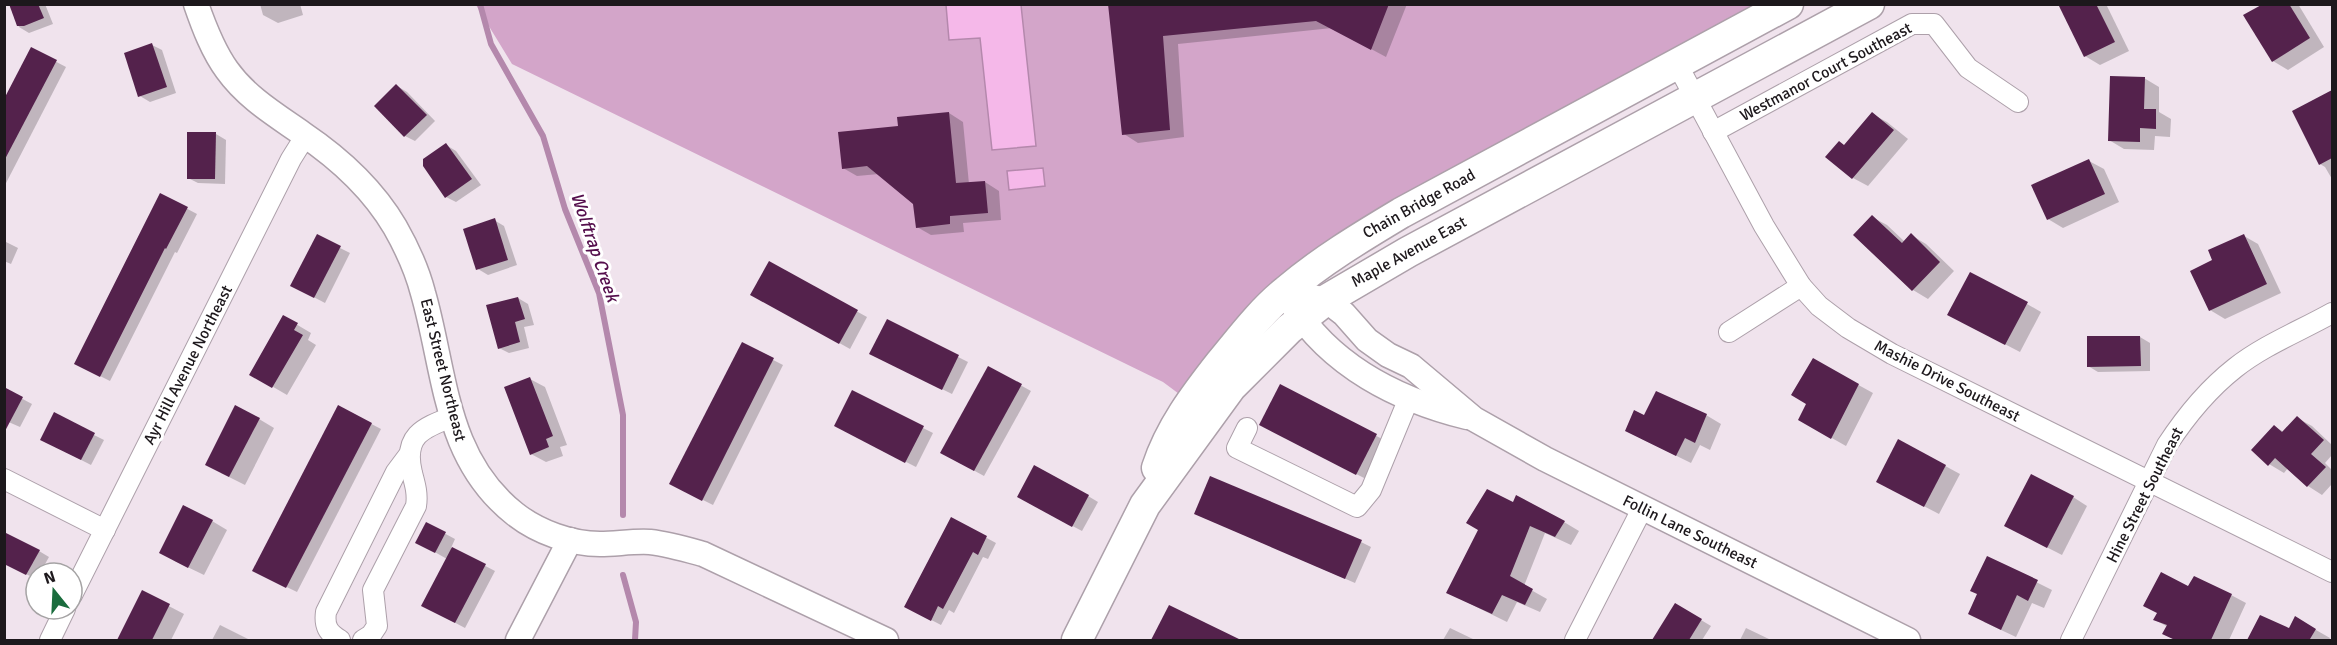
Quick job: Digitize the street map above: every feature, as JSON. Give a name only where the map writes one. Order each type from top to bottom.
[{"type":"main road","name":"Chain Bridge Road","points":[[1146,505],[1164,449],[1184,411],[1246,331],[1285,291],[1352,242],[1401,213],[1788,4]]},
{"type":"main road","name":"Maple Avenue East","points":[[1077,640],[1146,505],[1231,387],[1302,319],[1326,300],[1408,252],[1869,4]]},
{"type":"street","name":"East Street Northeast","points":[[196,4],[217,54],[227,70],[256,101],[346,165],[368,189],[394,225],[410,256],[423,293],[452,417],[464,452],[478,476],[496,498],[518,516],[570,540],[598,544],[648,542],[675,546],[703,554],[886,640]]},
{"type":"street","name":"Westmanor Court Southeast","points":[[1713,132],[1912,24],[1934,24],[1968,68],[2018,102]]},
{"type":"street","name":"Mashie Drive Southeast","points":[[1677,64],[1764,226],[1801,286],[1819,306],[1848,328],[1892,354],[2332,572]]},
{"type":"street","name":"Ayr Hill Avenue Northeast","points":[[84,571],[291,159],[306,135]]},
{"type":"street","points":[[1729,332],[1801,286]]},
{"type":"street","name":"Follin Lane Southeast","points":[[1285,291],[1326,300],[1344,314],[1367,340],[1388,355],[1411,366],[1473,418],[1545,459],[1908,640]]},
{"type":"street","name":"Follin Lane Southeast","points":[[1285,291],[1302,319],[1344,361],[1366,377],[1431,408],[1473,418]]},
{"type":"street","name":"Hine Street Southeast","points":[[2072,640],[2167,445],[2187,416],[2209,391],[2235,368],[2264,349],[2332,313]]},
{"type":"street","points":[[1247,428],[1237,448],[1357,507],[1371,490],[1409,398]]},
{"type":"street","points":[[340,640],[332,636],[325,622],[326,612],[396,472],[408,456],[421,430],[452,417]]},
{"type":"street","points":[[363,640],[371,635],[377,626],[373,596],[376,584],[416,506],[418,496],[408,456]]},
{"type":"street","points":[[4,479],[105,530]]},
{"type":"street","points":[[1575,640],[1642,509]]},
{"type":"street","points":[[518,640],[570,540]]},
{"type":"street","points":[[347,571],[376,584]]},
{"type":"street","points":[[50,640],[59,621]]},
{"type":"shaded area","points":[[476,5],[1786,5],[1285,291],[1190,402],[1163,382],[512,64]]},
{"type":"shaded area","points":[[946,5],[1021,5],[1036,146],[992,150],[980,38],[949,40]]},
{"type":"shaded area","points":[[1043,168],[1045,186],[1009,190],[1007,171]]},
{"type":"building","points":[[9,4],[38,4],[44,18],[24,26],[17,26]]},
{"type":"building","points":[[1108,4],[1389,4],[1371,50],[1316,21],[1163,36],[1170,130],[1122,135]]},
{"type":"building","points":[[2058,4],[2096,4],[2115,42],[2084,57]]},
{"type":"building","points":[[2263,4],[2289,4],[2310,38],[2272,62],[2243,15]]},
{"type":"building","points":[[152,43],[167,87],[138,97],[124,53]]},
{"type":"building","points":[[31,47],[57,60],[4,161],[4,99]]},
{"type":"building","points":[[2110,76],[2145,77],[2144,109],[2156,109],[2156,129],[2140,128],[2140,142],[2108,141]]},
{"type":"building","points":[[396,84],[427,115],[404,137],[374,106]]},
{"type":"building","points":[[2332,90],[2332,158],[2319,165],[2292,111]]},
{"type":"building","points":[[949,112],[956,183],[985,181],[988,213],[950,216],[950,224],[916,228],[913,204],[867,166],[842,169],[838,132],[898,126],[897,117]]},
{"type":"building","points":[[1872,112],[1894,130],[1852,179],[1825,157],[1839,141],[1844,145]]},
{"type":"building","points":[[187,132],[216,132],[215,179],[187,179]]},
{"type":"building","points":[[446,143],[472,179],[445,198],[423,166],[423,159]]},
{"type":"building","points":[[2089,159],[2105,194],[2047,220],[2031,185]]},
{"type":"building","points":[[160,193],[188,207],[100,377],[74,364]]},
{"type":"building","points":[[1872,215],[1902,243],[1911,233],[1940,262],[1912,291],[1853,235]]},
{"type":"building","points":[[495,218],[508,260],[476,270],[463,229]]},
{"type":"building","points":[[317,234],[341,246],[314,298],[290,286]]},
{"type":"building","points":[[2244,234],[2267,284],[2209,311],[2190,271],[2212,260],[2208,250]]},
{"type":"building","points":[[769,261],[858,310],[839,344],[750,295]]},
{"type":"building","points":[[1970,272],[2028,302],[2005,345],[1947,315]]},
{"type":"building","points":[[518,297],[525,319],[515,322],[520,342],[498,349],[486,305]]},
{"type":"building","points":[[283,315],[298,323],[294,330],[303,335],[272,388],[249,375]]},
{"type":"building","points":[[887,319],[959,355],[942,390],[869,354]]},
{"type":"building","points":[[2087,336],[2140,336],[2141,366],[2087,367]]},
{"type":"building","points":[[742,342],[774,358],[702,501],[669,484]]},
{"type":"building","points":[[1813,358],[1859,384],[1831,439],[1798,420],[1806,404],[1791,395]]},
{"type":"building","points":[[988,366],[1022,384],[974,471],[940,453]]},
{"type":"building","points":[[530,377],[553,436],[546,439],[549,447],[530,455],[504,387]]},
{"type":"building","points":[[1280,384],[1377,434],[1356,475],[1259,425]]},
{"type":"building","points":[[4,387],[23,397],[4,433]]},
{"type":"building","points":[[852,390],[924,426],[905,463],[834,426]]},
{"type":"building","points":[[1656,391],[1707,414],[1695,443],[1685,438],[1676,456],[1625,431],[1634,410],[1644,415]]},
{"type":"building","points":[[235,405],[260,418],[229,477],[205,465]]},
{"type":"building","points":[[338,405],[372,423],[286,588],[252,571]]},
{"type":"building","points":[[54,412],[95,433],[81,460],[40,440]]},
{"type":"building","points":[[2297,416],[2324,440],[2311,454],[2326,467],[2307,487],[2275,458],[2268,466],[2251,450],[2274,425],[2282,432]]},
{"type":"building","points":[[1898,439],[1946,465],[1924,507],[1876,482]]},
{"type":"building","points":[[1034,465],[1089,495],[1072,527],[1017,497]]},
{"type":"building","points":[[2031,474],[2074,496],[2047,548],[2004,526]]},
{"type":"building","points":[[1210,476],[1362,540],[1345,579],[1194,514]]},
{"type":"building","points":[[1487,489],[1513,502],[1516,495],[1565,521],[1555,537],[1530,526],[1510,576],[1533,589],[1525,605],[1502,595],[1492,614],[1446,593],[1478,530],[1466,523]]},
{"type":"building","points":[[183,505],[213,520],[188,568],[159,553]]},
{"type":"building","points":[[951,517],[987,536],[978,555],[973,552],[943,609],[938,606],[931,621],[904,607]]},
{"type":"building","points":[[426,522],[446,532],[435,553],[415,543]]},
{"type":"building","points":[[4,532],[40,550],[34,561],[24,561],[24,574],[4,564]]},
{"type":"building","points":[[452,547],[486,564],[455,623],[421,606]]},
{"type":"building","points":[[1987,556],[2038,580],[2028,601],[2017,595],[2001,630],[1968,614],[1977,594],[1970,591]]},
{"type":"building","points":[[2161,572],[2188,586],[2194,576],[2232,594],[2211,640],[2175,640],[2162,634],[2167,625],[2153,620],[2157,613],[2143,606]]},
{"type":"building","points":[[142,590],[170,604],[152,640],[117,640]]},
{"type":"building","points":[[1675,603],[1702,619],[1689,640],[1652,640]]},
{"type":"building","points":[[1169,605],[1241,640],[1151,640]]},
{"type":"building","points":[[2260,615],[2289,628],[2295,616],[2316,629],[2310,639],[2314,640],[2247,640]]},
{"type":"waterway","name":"Wolftrap Creek","points":[[480,4],[491,44],[543,136],[565,209],[599,293],[623,415],[623,515]]},
{"type":"waterway","name":"Wolftrap Creek","points":[[623,575],[636,622],[635,640]]}]
